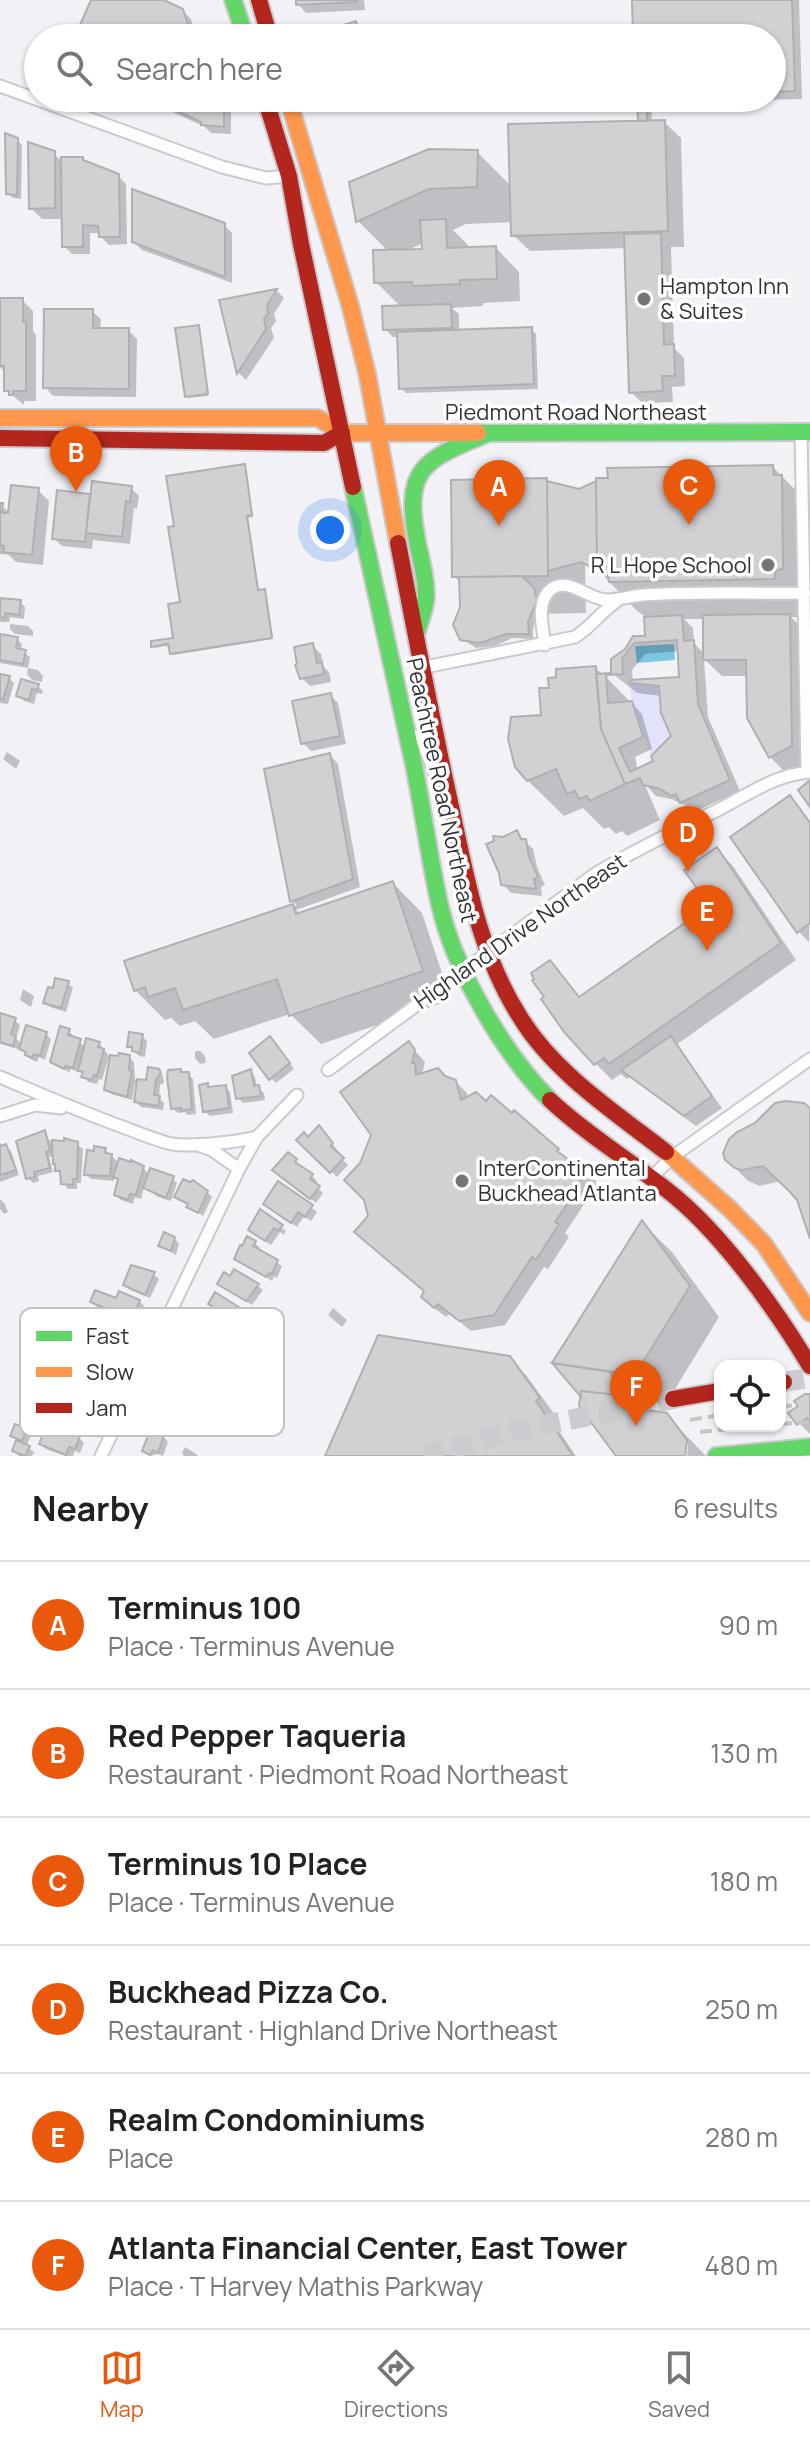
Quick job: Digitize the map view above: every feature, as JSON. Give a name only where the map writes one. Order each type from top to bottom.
[{"type":"main road","points":[[233,0],[241,24]]},
{"type":"main road","points":[[259,0],[266,24]]},
{"type":"main road","name":"Peachtree Road Northeast","points":[[269,112],[289,176],[440,908],[465,971],[489,1021],[529,1079],[575,1123],[651,1178],[718,1238],[795,1341],[810,1366]]},
{"type":"main road","name":"Peachtree Road Northeast","points":[[292,112],[350,305],[378,433],[420,668],[454,829],[475,916],[488,953],[520,1018],[567,1074],[713,1193],[764,1244],[810,1313]]},
{"type":"main road","name":"Piedmont Road Northeast","points":[[0,418],[318,418],[342,433]]},
{"type":"main road","name":"Piedmont Road Northeast","points":[[0,438],[324,443],[342,433],[806,432]]},
{"type":"main road","points":[[415,639],[426,598],[410,509],[416,478],[429,462],[466,441],[489,433]]},
{"type":"main road","points":[[673,1399],[714,1392]]},
{"type":"main road","points":[[716,1456],[810,1447]]},
{"type":"street","points":[[0,86],[24,95]]},
{"type":"street","points":[[71,112],[222,167],[266,178],[289,176]]},
{"type":"street","points":[[806,432],[808,772]]},
{"type":"street","points":[[545,645],[541,613],[548,592],[565,586],[577,588],[596,599],[650,595],[805,593]]},
{"type":"street","points":[[420,668],[575,637],[590,628],[608,607],[621,598]]},
{"type":"street","points":[[407,738],[417,736],[423,742],[454,829]]},
{"type":"street","name":"Highland Drive Northeast","points":[[328,1070],[595,874],[640,847],[762,785],[808,772]]},
{"type":"street","points":[[651,1178],[672,1157],[810,1059]]},
{"type":"street","points":[[0,1077],[161,1140],[212,1150],[239,1169]]},
{"type":"street","points":[[172,1308],[257,1137],[297,1095]]},
{"type":"street","points":[[0,1116],[35,1105],[89,1114]]},
{"type":"street","points":[[197,1145],[257,1137]]},
{"type":"street","points":[[101,1456],[111,1436]]},
{"type":"shaded area","points":[[630,683],[659,686],[661,713],[671,736],[651,756],[632,701]]},
{"type":"water","points":[[674,644],[675,660],[637,663],[635,646]]},
{"type":"building","points":[[91,0],[164,0],[183,9],[188,24],[80,24]]},
{"type":"building","points":[[296,0],[357,0],[357,2],[296,5]]},
{"type":"building","points":[[632,0],[792,0],[795,91],[786,91],[786,24],[633,24]]},
{"type":"building","points":[[179,112],[224,112],[224,127],[201,125],[201,122]]},
{"type":"building","points":[[638,112],[647,112],[647,121],[638,120]]},
{"type":"building","points":[[665,120],[668,231],[511,236],[508,124]]},
{"type":"building","points":[[5,133],[18,138],[17,195],[6,194]]},
{"type":"building","points":[[28,142],[55,151],[55,208],[29,209]]},
{"type":"building","points":[[429,149],[478,150],[477,187],[429,189],[356,222],[349,182]]},
{"type":"building","points":[[61,157],[83,157],[83,160],[119,174],[120,237],[99,237],[98,226],[83,225],[83,247],[62,247]]},
{"type":"building","points":[[132,189],[225,223],[225,277],[132,242]]},
{"type":"building","points":[[446,219],[447,248],[496,246],[497,279],[413,286],[412,282],[374,283],[373,250],[422,249],[420,220]]},
{"type":"building","name":"Hampton Inn & Suites","points":[[661,233],[664,345],[674,344],[675,376],[662,376],[663,391],[629,393],[624,234]]},
{"type":"building","points":[[277,289],[267,305],[268,313],[264,319],[266,329],[237,374],[219,300]]},
{"type":"building","points":[[0,298],[23,298],[26,391],[13,391],[13,395],[4,391],[4,366],[0,366]]},
{"type":"building","points":[[451,304],[452,328],[383,330],[382,306]]},
{"type":"building","points":[[44,309],[93,309],[93,328],[129,328],[129,389],[43,388]]},
{"type":"building","points":[[199,325],[208,394],[185,397],[175,328]]},
{"type":"building","points":[[532,327],[534,384],[399,389],[397,332]]},
{"type":"building","points":[[245,464],[252,515],[247,516],[258,590],[265,589],[272,638],[170,654],[168,644],[151,647],[151,641],[173,638],[168,604],[180,602],[168,527],[174,526],[166,476]]},
{"type":"building","points":[[773,465],[774,475],[782,475],[783,569],[775,570],[775,579],[609,582],[608,573],[597,573],[596,478],[608,478],[607,468]]},
{"type":"building","points":[[547,478],[548,576],[452,577],[451,480]]},
{"type":"building","points":[[92,481],[132,486],[130,502],[126,501],[122,537],[86,533]]},
{"type":"building","points":[[547,481],[579,489],[596,481],[597,570],[581,562],[548,571]]},
{"type":"building","points":[[11,485],[39,488],[32,555],[3,552],[4,546],[0,545],[0,503],[3,503],[2,513],[8,513]]},
{"type":"building","points":[[57,490],[90,494],[85,542],[52,539]]},
{"type":"building","points":[[522,576],[534,588],[537,600],[528,622],[529,634],[506,634],[480,643],[460,640],[453,625],[460,607],[459,577]]},
{"type":"building","points":[[0,598],[21,600],[19,615],[5,613],[5,618],[0,617]]},
{"type":"building","points":[[790,614],[792,746],[769,758],[747,718],[746,660],[703,660],[703,615]]},
{"type":"building","points":[[682,615],[684,641],[694,640],[698,704],[730,780],[680,803],[676,794],[672,796],[658,788],[643,785],[640,778],[625,784],[601,729],[596,674],[611,673],[611,659],[625,649],[633,636],[645,636],[644,617]],"holes":[[[677,640],[679,677],[630,680],[630,683],[659,686],[661,713],[671,736],[651,756],[653,761],[630,772],[619,748],[643,737],[632,701],[608,703],[606,675],[623,674],[622,659],[634,643]]]},
{"type":"building","points":[[0,634],[18,637],[16,648],[26,650],[23,664],[0,660]]},
{"type":"building","points":[[313,643],[317,663],[322,662],[324,674],[300,679],[294,647]]},
{"type":"building","points":[[596,666],[601,729],[625,784],[590,801],[587,796],[579,799],[575,791],[567,794],[556,769],[527,781],[515,767],[508,739],[511,717],[541,715],[539,688],[549,688],[548,678],[556,677],[556,669]]},
{"type":"building","points":[[0,674],[10,676],[3,700],[0,699]]},
{"type":"building","points":[[21,679],[39,684],[37,690],[32,689],[29,700],[16,696]]},
{"type":"building","points":[[331,693],[340,736],[301,744],[292,701]]},
{"type":"building","points":[[330,753],[353,879],[290,902],[264,769]]},
{"type":"building","points":[[810,780],[810,807],[798,790]]},
{"type":"building","points":[[790,795],[810,823],[810,923],[797,933],[730,837]]},
{"type":"building","points":[[517,830],[521,839],[526,839],[529,857],[538,877],[534,879],[536,889],[501,885],[486,844],[494,841],[493,836],[503,837]]},
{"type":"building","points":[[717,847],[781,943],[609,1064],[604,1058],[594,1065],[564,1032],[541,999],[544,997],[532,980],[531,973],[550,960],[579,997],[709,906],[684,870]]},
{"type":"building","points":[[393,881],[423,971],[289,1016],[277,979],[183,1010],[175,988],[148,997],[145,987],[134,991],[124,961],[293,904],[296,914]]},
{"type":"building","points":[[55,978],[69,981],[61,1008],[43,1003],[48,987],[53,988]]},
{"type":"building","points":[[0,1013],[16,1018],[11,1034],[16,1036],[13,1046],[0,1042]]},
{"type":"building","points":[[26,1025],[47,1032],[40,1056],[34,1054],[32,1058],[19,1049]]},
{"type":"building","points":[[60,1026],[70,1029],[68,1035],[81,1039],[73,1068],[65,1066],[64,1069],[50,1062]]},
{"type":"building","points":[[129,1032],[143,1034],[140,1053],[127,1047]]},
{"type":"building","points":[[270,1036],[290,1063],[269,1080],[249,1053]]},
{"type":"building","points":[[671,1036],[712,1096],[684,1116],[621,1070]]},
{"type":"building","points":[[86,1038],[100,1042],[98,1047],[104,1049],[97,1076],[94,1075],[92,1080],[81,1077],[83,1072],[78,1071]]},
{"type":"building","name":"InterContinental Buckhead Atlanta","points":[[409,1041],[415,1050],[412,1063],[415,1063],[416,1075],[438,1068],[445,1076],[456,1080],[461,1100],[476,1092],[486,1101],[491,1095],[512,1113],[514,1110],[559,1149],[557,1151],[586,1168],[585,1176],[575,1185],[578,1188],[555,1222],[559,1224],[536,1260],[532,1257],[494,1315],[459,1321],[438,1304],[434,1308],[421,1297],[424,1291],[354,1232],[368,1216],[364,1200],[344,1180],[360,1163],[371,1135],[340,1092]]},
{"type":"building","points":[[119,1053],[130,1055],[129,1070],[132,1071],[127,1097],[104,1090],[110,1055],[118,1056]]},
{"type":"building","points":[[148,1067],[159,1069],[161,1073],[156,1080],[154,1095],[160,1096],[158,1106],[134,1102],[137,1079],[146,1080]]},
{"type":"building","points":[[181,1069],[181,1072],[189,1072],[192,1109],[181,1111],[181,1108],[171,1109],[167,1078],[168,1070]]},
{"type":"building","points":[[251,1069],[254,1086],[259,1085],[261,1096],[236,1099],[232,1076]]},
{"type":"building","points":[[208,1083],[208,1087],[226,1085],[229,1108],[203,1112],[199,1085]]},
{"type":"building","points":[[775,1103],[804,1103],[810,1108],[810,1239],[797,1200],[789,1191],[763,1166],[742,1170],[735,1168],[725,1160],[723,1153],[729,1139],[737,1132],[755,1123]]},
{"type":"building","points":[[319,1125],[333,1143],[331,1146],[344,1158],[330,1173],[296,1140],[304,1132],[308,1137]]},
{"type":"building","points":[[45,1130],[50,1168],[34,1172],[35,1177],[26,1179],[16,1141]]},
{"type":"building","points":[[64,1138],[78,1142],[77,1179],[73,1179],[73,1185],[61,1184],[60,1171],[55,1171],[53,1164],[52,1140],[64,1141]]},
{"type":"building","points":[[0,1144],[6,1144],[16,1170],[0,1175]]},
{"type":"building","points":[[94,1146],[106,1148],[105,1153],[112,1154],[110,1176],[84,1175],[87,1150],[94,1151]]},
{"type":"building","points":[[288,1152],[297,1159],[295,1162],[313,1174],[310,1179],[320,1186],[310,1199],[272,1170]]},
{"type":"building","points":[[119,1158],[144,1166],[136,1195],[130,1194],[128,1200],[114,1195],[118,1179],[113,1177]]},
{"type":"building","points":[[150,1168],[174,1176],[166,1198],[143,1188]]},
{"type":"building","points":[[183,1179],[193,1180],[208,1191],[198,1213],[174,1197]]},
{"type":"building","points":[[278,1181],[313,1205],[305,1217],[298,1212],[291,1223],[263,1204]]},
{"type":"building","points":[[260,1209],[283,1225],[278,1231],[274,1228],[265,1241],[248,1230]]},
{"type":"building","points":[[642,1220],[690,1286],[635,1375],[552,1363]]},
{"type":"building","points":[[164,1232],[175,1237],[171,1251],[158,1246]]},
{"type":"building","points":[[247,1236],[256,1241],[253,1246],[278,1260],[272,1274],[266,1277],[234,1259]]},
{"type":"building","points":[[131,1265],[155,1272],[145,1295],[123,1285]]},
{"type":"building","points":[[234,1269],[259,1284],[246,1301],[217,1284],[224,1272],[230,1276]]},
{"type":"building","points":[[95,1290],[116,1298],[119,1291],[140,1300],[137,1308],[105,1308],[90,1302]]},
{"type":"building","points":[[215,1292],[240,1308],[211,1308],[208,1304]]},
{"type":"building","points":[[378,1335],[510,1356],[540,1398],[536,1401],[573,1456],[325,1456]]},
{"type":"building","points":[[552,1363],[610,1372],[627,1396],[581,1391],[581,1397]]},
{"type":"building","points":[[581,1391],[627,1396],[634,1408],[667,1413],[687,1440],[685,1456],[616,1456],[579,1406]]},
{"type":"building","points":[[810,1394],[810,1423],[807,1418],[797,1425],[788,1413],[798,1406],[794,1401]]},
{"type":"building","points":[[15,1424],[20,1426],[20,1436],[24,1436],[22,1441],[10,1436]]},
{"type":"building","points":[[42,1436],[80,1436],[75,1449],[69,1447],[66,1455],[39,1444]]},
{"type":"building","points":[[148,1436],[164,1436],[158,1453],[153,1450],[150,1455],[142,1451]]},
{"type":"building","points":[[16,1440],[30,1446],[25,1456],[12,1451]]},
{"type":"tunnel","points":[[786,1382],[810,1378]]},
{"type":"tunnel","points":[[424,1456],[524,1429],[673,1399]]},
{"type":"railway","points":[[786,1406],[797,1405]]},
{"type":"railway","points":[[690,1420],[714,1416]]},
{"type":"railway","points":[[786,1424],[809,1422]]},
{"type":"railway","points":[[700,1432],[714,1431]]},
{"type":"traffic: fast","points":[[233,0],[241,24]]},
{"type":"traffic: fast","points":[[478,433],[810,432]]},
{"type":"traffic: fast","points":[[417,632],[426,596],[414,520],[416,484],[422,471],[432,461],[489,433]]},
{"type":"traffic: fast","points":[[353,487],[447,930],[483,1009],[515,1059],[550,1100]]},
{"type":"traffic: fast","points":[[716,1456],[810,1447]]},
{"type":"traffic: slow","points":[[292,112],[367,373],[398,543]]},
{"type":"traffic: slow","points":[[0,418],[318,418],[342,433],[478,433]]},
{"type":"traffic: slow","points":[[666,1152],[764,1244],[810,1313]]},
{"type":"traffic: jam","points":[[259,0],[266,24]]},
{"type":"traffic: jam","points":[[269,112],[289,176],[353,487]]},
{"type":"traffic: jam","points":[[0,438],[324,443],[342,433]]},
{"type":"traffic: jam","points":[[398,543],[463,864],[485,943],[506,993],[534,1037],[568,1074],[666,1152]]},
{"type":"traffic: jam","points":[[550,1100],[667,1190],[707,1227],[763,1296],[810,1366]]},
{"type":"traffic: jam","points":[[673,1399],[714,1392]]},
{"type":"place","name":"Hampton Inn & Suites","points":[[644,299]]},
{"type":"place","name":"Red Pepper Taqueria","points":[[76,492]]},
{"type":"place","name":"Terminus 10 Place","points":[[689,525]]},
{"type":"place","name":"Terminus 100","points":[[499,526]]},
{"type":"place","name":"R L Hope School","points":[[768,565]]},
{"type":"place","name":"Buckhead Pizza Co.","points":[[688,872]]},
{"type":"place","name":"Realm Condominiums","points":[[707,951]]},
{"type":"place","name":"InterContinental Buckhead Atlanta","points":[[462,1181]]},
{"type":"place","name":"Atlanta Financial Center, East Tower","points":[[636,1426]]}]
